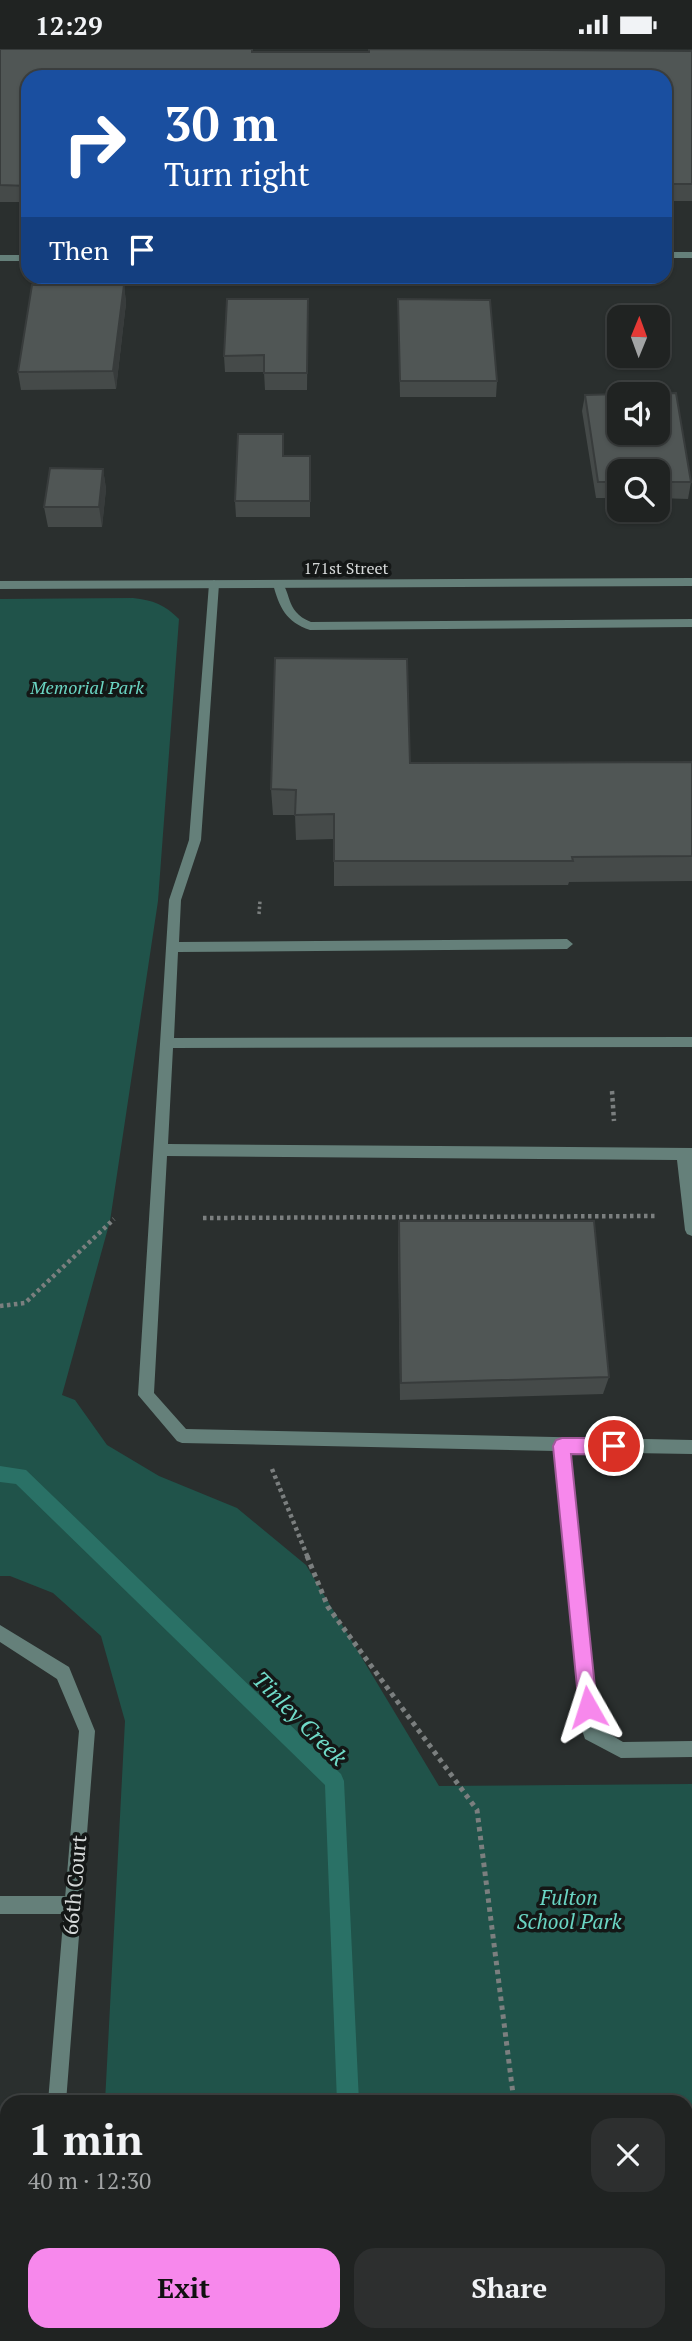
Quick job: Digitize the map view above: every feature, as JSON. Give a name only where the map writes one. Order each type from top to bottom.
[{"type":"street","points":[[672,255],[692,255]]},
{"type":"street","points":[[0,258],[21,258]]},
{"type":"street","name":"171st Street","points":[[0,585],[692,582]]},
{"type":"street","points":[[214,584],[195,840],[175,900],[146,1395],[182,1436],[692,1447]]},
{"type":"street","points":[[278,584],[286,610],[296,622],[310,626],[692,623]]},
{"type":"street","points":[[172,947],[567,944]]},
{"type":"street","points":[[167,1043],[692,1042]]},
{"type":"street","points":[[161,1150],[687,1154],[692,1230]]},
{"type":"street","points":[[562,1446],[591,1733],[621,1750],[692,1749]]},
{"type":"street","name":"66th Court","points":[[0,1633],[63,1673],[87,1731],[58,2095]]},
{"type":"street","points":[[0,1905],[73,1905]]},
{"type":"path","points":[[612,1091],[614,1122]]},
{"type":"path","points":[[202,1219],[659,1216]]},
{"type":"path","points":[[0,1306],[25,1303],[114,1219]]},
{"type":"path","points":[[275,1482],[328,1607],[477,1810],[513,2095]]},
{"type":"green space","points":[[133,598],[158,604],[179,619],[158,901],[110,1221],[62,1395],[75,1400],[107,1445],[159,1476],[237,1508],[306,1565],[439,1786],[692,1784],[692,2095],[105,2095],[125,1721],[101,1636],[53,1593],[10,1576],[0,1576],[0,599]]},
{"type":"building","points":[[0,49],[252,49],[252,52],[369,52],[369,49],[692,51],[692,184],[672,184],[672,70],[21,70],[21,186],[0,185]]},
{"type":"building","points":[[32,285],[124,285],[113,371],[18,372]]},
{"type":"building","points":[[227,299],[308,299],[307,373],[264,373],[264,355],[224,356]]},
{"type":"building","points":[[398,299],[490,300],[497,381],[400,381]]},
{"type":"building","points":[[670,393],[676,393],[691,482],[670,482],[670,459],[607,459],[607,482],[598,482],[585,395],[607,394],[607,445],[670,445]]},
{"type":"building","points":[[238,434],[283,434],[283,456],[310,456],[310,501],[235,501]]},
{"type":"building","points":[[50,468],[103,469],[99,507],[44,507]]},
{"type":"building","points":[[275,658],[407,659],[410,763],[692,762],[692,856],[572,857],[573,861],[334,861],[334,814],[295,815],[296,790],[271,789]]},
{"type":"building","points":[[399,1221],[594,1221],[609,1377],[401,1383]]},
{"type":"waterway","name":"Tinley Creek","points":[[0,1474],[20,1476],[334,1781],[348,2095]]},
{"type":"route","points":[[588,1707],[562,1446],[614,1446]]},
{"type":"park label","name":"Memorial Park","points":[[87,687]]},
{"type":"park label","name":"Fulton School Park","points":[[569,1909]]}]
